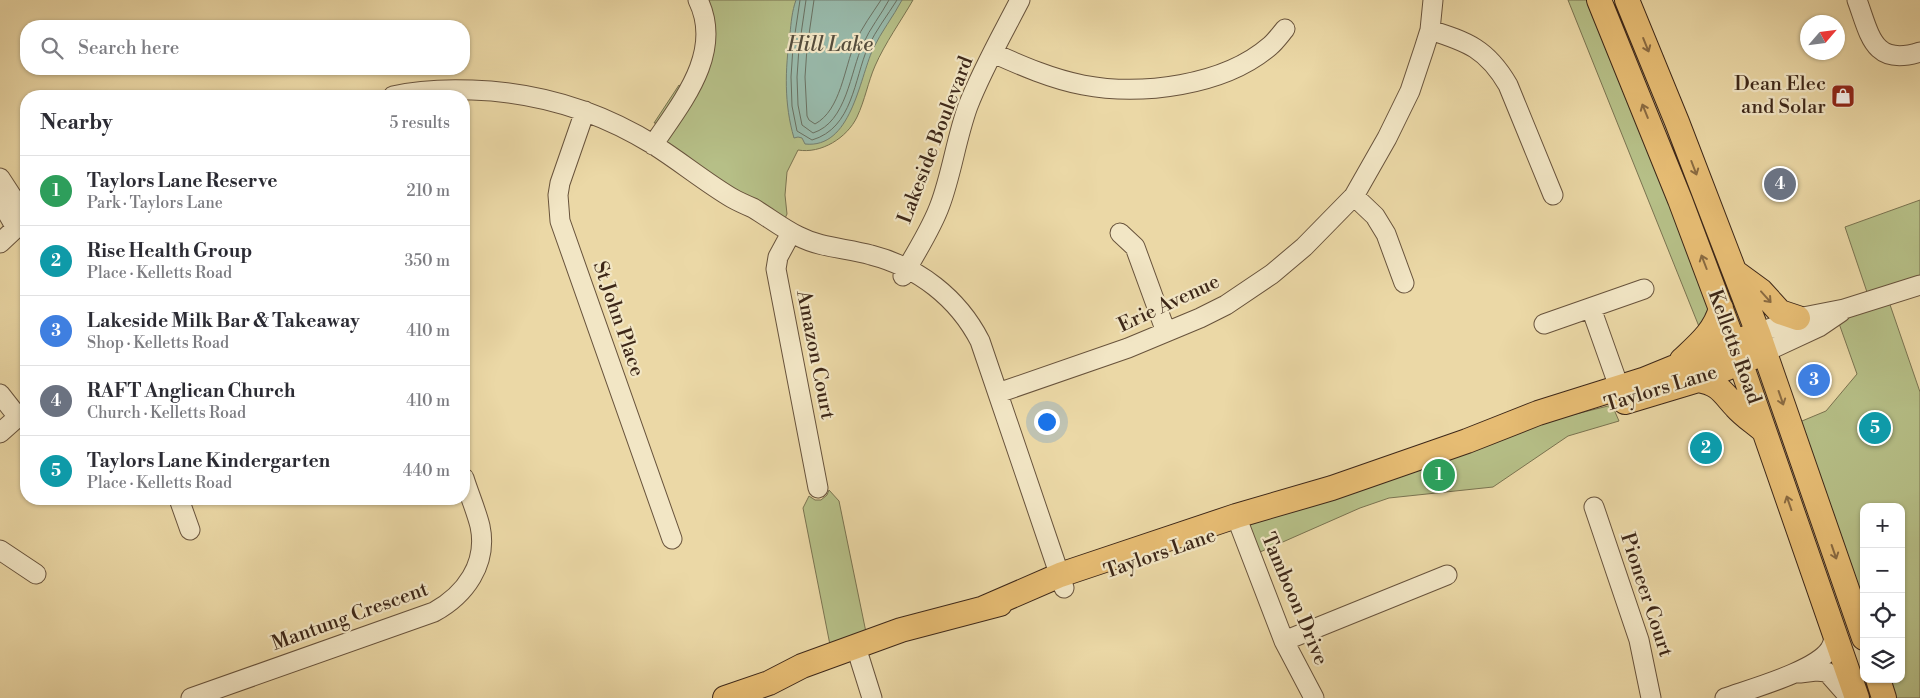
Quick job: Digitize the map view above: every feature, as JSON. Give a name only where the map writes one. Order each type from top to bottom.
[{"type":"main road","name":"Kelletts Road","points":[[1599,0],[1680,200],[1721,308],[1857,698]]},
{"type":"main road","name":"Kelletts Road","points":[[1627,0],[1677,122],[1761,343],[1860,627]]},
{"type":"main road","points":[[1734,272],[1761,292],[1780,312],[1798,318]]},
{"type":"main road","points":[[1674,368],[1712,330],[1718,320],[1721,308]]},
{"type":"main road","name":"Taylors Lane","points":[[725,698],[769,683],[806,676],[852,654],[906,642],[961,615],[1467,441],[1538,413],[1698,380],[1738,354],[1761,343]]},
{"type":"main road","name":"Taylors Lane","points":[[1621,395],[1674,368],[1738,354]]},
{"type":"main road","points":[[1698,380],[1716,385],[1737,408],[1764,431]]},
{"type":"main road","points":[[1879,683],[1884,698]]},
{"type":"street","points":[[653,145],[700,70],[705,36],[704,19],[698,0]]},
{"type":"street","name":"Lakeside Boulevard","points":[[905,272],[940,206],[964,120],[977,85],[1020,0]]},
{"type":"street","name":"Erie Avenue","points":[[998,393],[1128,348],[1200,318],[1226,305],[1272,274],[1304,247],[1354,196],[1387,138],[1410,91],[1430,30],[1433,0]]},
{"type":"street","points":[[1857,0],[1869,33],[1880,50],[1887,55],[1899,57],[1920,52]]},
{"type":"street","points":[[993,54],[1036,72],[1062,80],[1111,89],[1144,89],[1181,85],[1240,66],[1270,46],[1285,29]]},
{"type":"street","points":[[1430,30],[1463,40],[1477,49],[1500,71],[1508,85],[1553,195]]},
{"type":"street","points":[[470,90],[495,91],[540,97],[617,125],[653,145],[734,199],[753,208],[790,236],[818,244],[870,254],[932,284],[971,323],[987,361],[1062,581]]},
{"type":"street","name":"St John Place","points":[[585,112],[560,183],[558,195],[560,221],[672,539]]},
{"type":"street","points":[[0,178],[17,225]]},
{"type":"street","points":[[1354,196],[1375,216],[1386,234],[1404,284]]},
{"type":"street","points":[[0,200],[17,225]]},
{"type":"street","points":[[0,243],[17,225]]},
{"type":"street","points":[[1120,233],[1135,247],[1166,332]]},
{"type":"street","name":"Amazon Court","points":[[790,236],[778,257],[776,269],[812,465],[818,488]]},
{"type":"street","name":"Taylors Lane","points":[[1761,343],[1798,318],[1844,309],[1920,285]]},
{"type":"street","points":[[1544,324],[1644,289]]},
{"type":"street","points":[[1591,308],[1621,395]]},
{"type":"street","name":"Taylors Lane","points":[[1761,343],[1819,327],[1844,309]]},
{"type":"street","points":[[0,394],[20,412]]},
{"type":"street","points":[[0,433],[20,416]]},
{"type":"street","name":"Mantung Crescent","points":[[191,698],[434,612],[449,604],[471,580],[478,564],[481,546],[480,527],[470,496]]},
{"type":"street","points":[[181,505],[190,530]]},
{"type":"street","name":"Pioneer Court","points":[[1594,507],[1639,640],[1651,698]]},
{"type":"street","name":"Tamboon Drive","points":[[1238,521],[1284,641],[1314,698]]},
{"type":"street","points":[[0,550],[36,574]]},
{"type":"street","points":[[1284,641],[1447,575]]},
{"type":"street","points":[[1794,674],[1826,654],[1831,648],[1835,634]]},
{"type":"street","points":[[852,654],[860,698]]},
{"type":"street","points":[[852,654],[872,698]]},
{"type":"street","points":[[1724,698],[1794,674],[1816,671],[1827,672],[1850,698]]},
{"type":"green space","points":[[698,0],[913,0],[879,57],[860,111],[853,125],[840,138],[824,147],[807,151],[798,150],[787,172],[785,195],[787,214],[781,227],[653,145],[695,80]]},
{"type":"green space","points":[[1568,0],[1599,0],[1721,308],[1704,339]]},
{"type":"green space","points":[[679,85],[683,88],[658,123],[654,123]]},
{"type":"green space","points":[[1920,200],[1920,285],[1887,296],[1920,392],[1920,698],[1884,698],[1879,683],[1905,683],[1905,503],[1860,503],[1860,627],[1790,426],[1826,411],[1857,374],[1836,315],[1870,301],[1845,227]]},
{"type":"green space","points":[[1612,405],[1619,421],[1568,436],[1493,487],[1389,498],[1360,508],[1251,556],[1240,525],[1467,441]]},
{"type":"green space","points":[[829,490],[839,501],[868,642],[832,655],[803,508],[809,496],[815,500],[821,500],[827,495]]},
{"type":"water","name":"Hill Lake","points":[[796,0],[902,0],[873,49],[851,110],[833,136],[821,143],[805,144],[802,138],[794,138],[788,112],[786,87],[787,61]]},
{"type":"place","name":"Dean Elec and Solar","points":[[1843,96]]},
{"type":"place","name":"RAFT Anglican Church","points":[[1780,184]]},
{"type":"place","name":"Lakeside Milk Bar & Takeaway","points":[[1814,380]]},
{"type":"place","name":"Taylors Lane Kindergarten","points":[[1875,428]]},
{"type":"place","name":"Rise Health Group","points":[[1706,448]]},
{"type":"place","name":"Taylors Lane Reserve","points":[[1439,475]]}]
